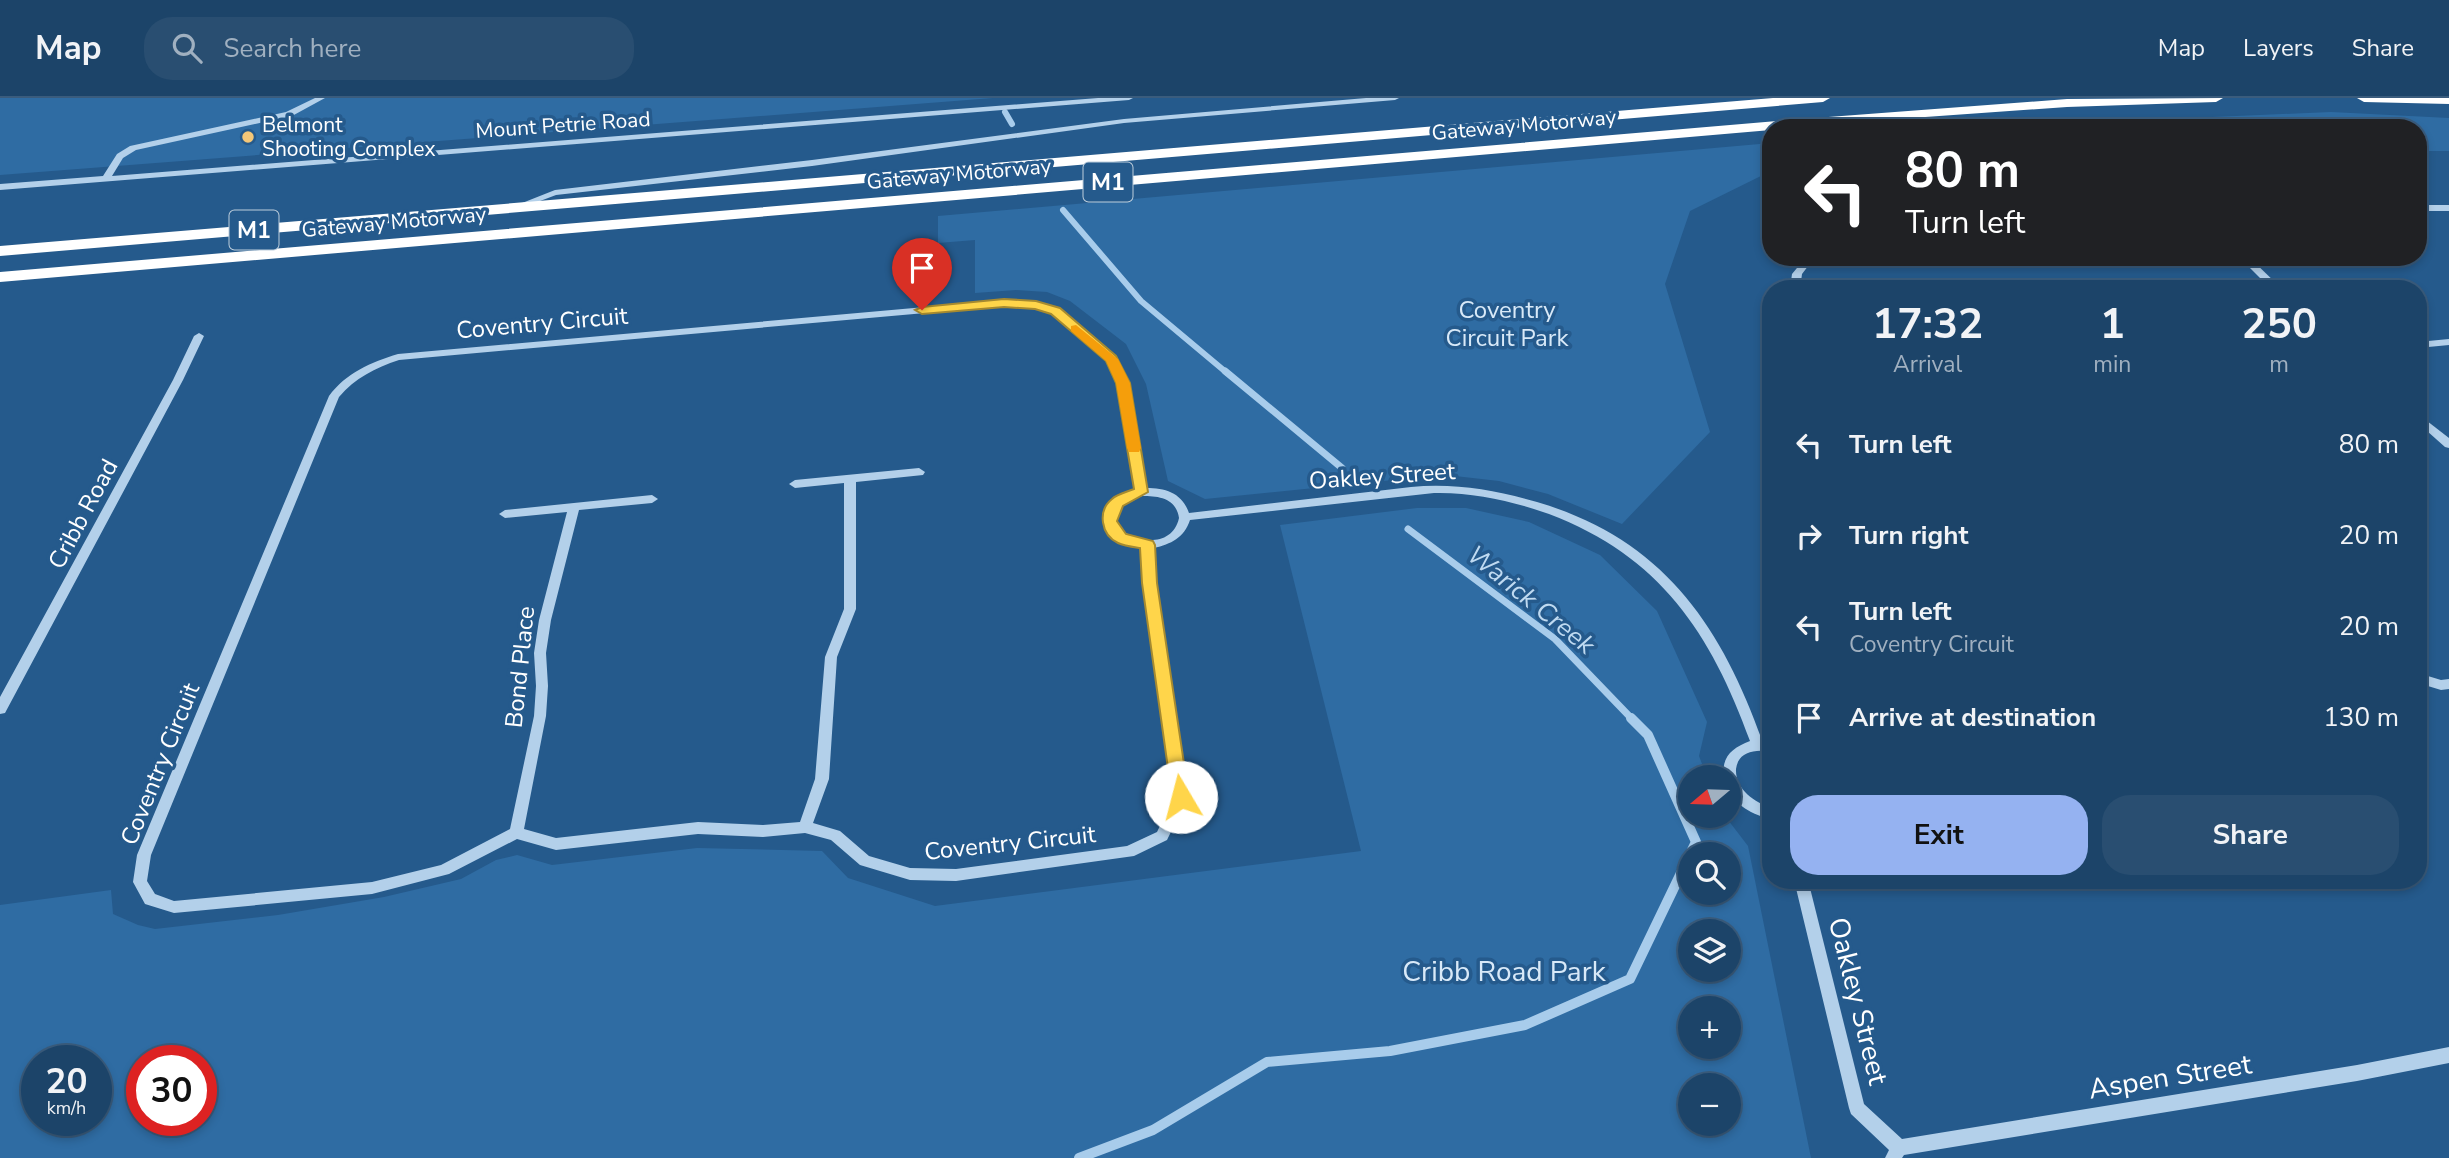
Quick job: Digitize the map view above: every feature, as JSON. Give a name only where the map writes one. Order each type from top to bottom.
[{"type":"highway","name":"Gateway Motorway","points":[[0,251],[1823,98]]},
{"type":"highway","name":"Gateway Motorway","points":[[1844,119],[2054,104],[2216,98]]},
{"type":"highway","points":[[2364,98],[2449,100]]},
{"type":"highway","name":"Gateway Motorway","points":[[0,277],[1762,125]]},
{"type":"street","points":[[106,179],[120,156],[133,148],[289,114],[321,98]]},
{"type":"street","name":"Mount Petrie Road","points":[[0,187],[1129,98]]},
{"type":"street","points":[[509,210],[555,193],[887,153],[1086,125],[1395,98]]},
{"type":"street","points":[[2427,208],[2449,208]]},
{"type":"street","points":[[2252,266],[2267,280]]},
{"type":"street","name":"Coventry Circuit","points":[[1141,492],[1123,383],[1111,359],[1056,311],[1036,305],[1004,303],[398,357],[365,367],[347,380],[334,396],[144,855],[140,883],[150,899],[174,907],[372,888],[444,870],[516,833],[556,844],[698,828],[763,831],[805,827],[835,835],[865,861],[910,874],[956,875],[1129,852],[1163,836],[1181,797],[1149,583],[1148,545]]},
{"type":"street","name":"Cribb Road","points":[[0,709],[152,429],[199,336]]},
{"type":"street","points":[[2427,344],[2449,342]]},
{"type":"street","points":[[2427,425],[2449,444]]},
{"type":"street","points":[[795,484],[919,472]]},
{"type":"street","points":[[805,827],[822,779],[831,657],[849,609],[850,479]]},
{"type":"street","name":"Oakley Street","points":[[1185,517],[1445,489],[1491,494],[1539,506],[1587,526],[1634,553],[1669,586],[1700,627],[1725,668],[1762,740]]},
{"type":"street","points":[[1141,492],[1158,492],[1172,497],[1182,506],[1185,517],[1183,527],[1175,536],[1148,545],[1121,538],[1113,530],[1109,521],[1111,511],[1118,502],[1141,492]]},
{"type":"street","points":[[505,514],[652,499]]},
{"type":"street","name":"Bond Place","points":[[516,833],[540,716],[540,653],[545,620],[574,507]]},
{"type":"street","points":[[2427,681],[2441,685],[2449,684]]},
{"type":"street","points":[[1762,744],[1743,747],[1733,756],[1728,767],[1730,780],[1737,794],[1750,805],[1762,810]]},
{"type":"street","name":"Oakley Street","points":[[1803,889],[1857,1108],[1896,1153]]},
{"type":"street","name":"Aspen Street","points":[[1896,1153],[2449,1055]]},
{"type":"green space","name":"Belmont Shooting Complex","points":[[0,98],[993,98],[0,175]]},
{"type":"green space","points":[[2331,112],[2449,118],[2449,151],[2427,151],[2427,119],[2167,119]]},
{"type":"green space","name":"Coventry Circuit Park","points":[[1762,144],[1762,175],[1690,211],[1665,284],[1710,432],[1622,524],[1548,494],[1499,481],[1455,476],[1205,499],[1168,481],[1146,384],[1126,344],[1070,301],[1047,292],[1016,290],[975,293],[975,240],[938,243],[938,216]]},
{"type":"green space","name":"Cribb Road Park","points":[[1417,508],[1466,508],[1529,522],[1600,555],[1657,611],[1707,722],[1699,756],[1702,765],[1678,765],[1678,828],[1734,828],[1748,846],[1811,1158],[0,1158],[0,905],[111,890],[113,914],[155,929],[278,915],[384,897],[461,879],[496,860],[517,855],[552,865],[697,848],[822,851],[848,878],[935,906],[1361,851],[1280,525]]},
{"type":"waterway","name":"Warick Creek","points":[[1005,112],[1012,124]]},
{"type":"waterway","name":"Warick Creek","points":[[1063,210],[1141,301],[1227,373]]},
{"type":"waterway","name":"Warick Creek","points":[[1225,371],[1342,468]]},
{"type":"waterway","name":"Warick Creek","points":[[1408,529],[1555,639],[1633,720]]},
{"type":"waterway","name":"Warick Creek","points":[[1079,1158],[1153,1130],[1267,1062],[1390,1051],[1525,1025],[1630,979],[1696,842],[1648,735],[1633,720]]},
{"type":"slow traffic","points":[[1076,329],[1111,359],[1123,383],[1134,448]]},
{"type":"place","name":"Belmont Shooting Complex","points":[[248,137]]},
{"type":"route","points":[[922,310],[1004,303],[1036,305],[1056,311],[1111,359],[1123,383],[1141,492],[1128,495],[1118,502],[1111,511],[1109,521],[1121,538],[1148,545],[1149,583],[1181,797]]}]
